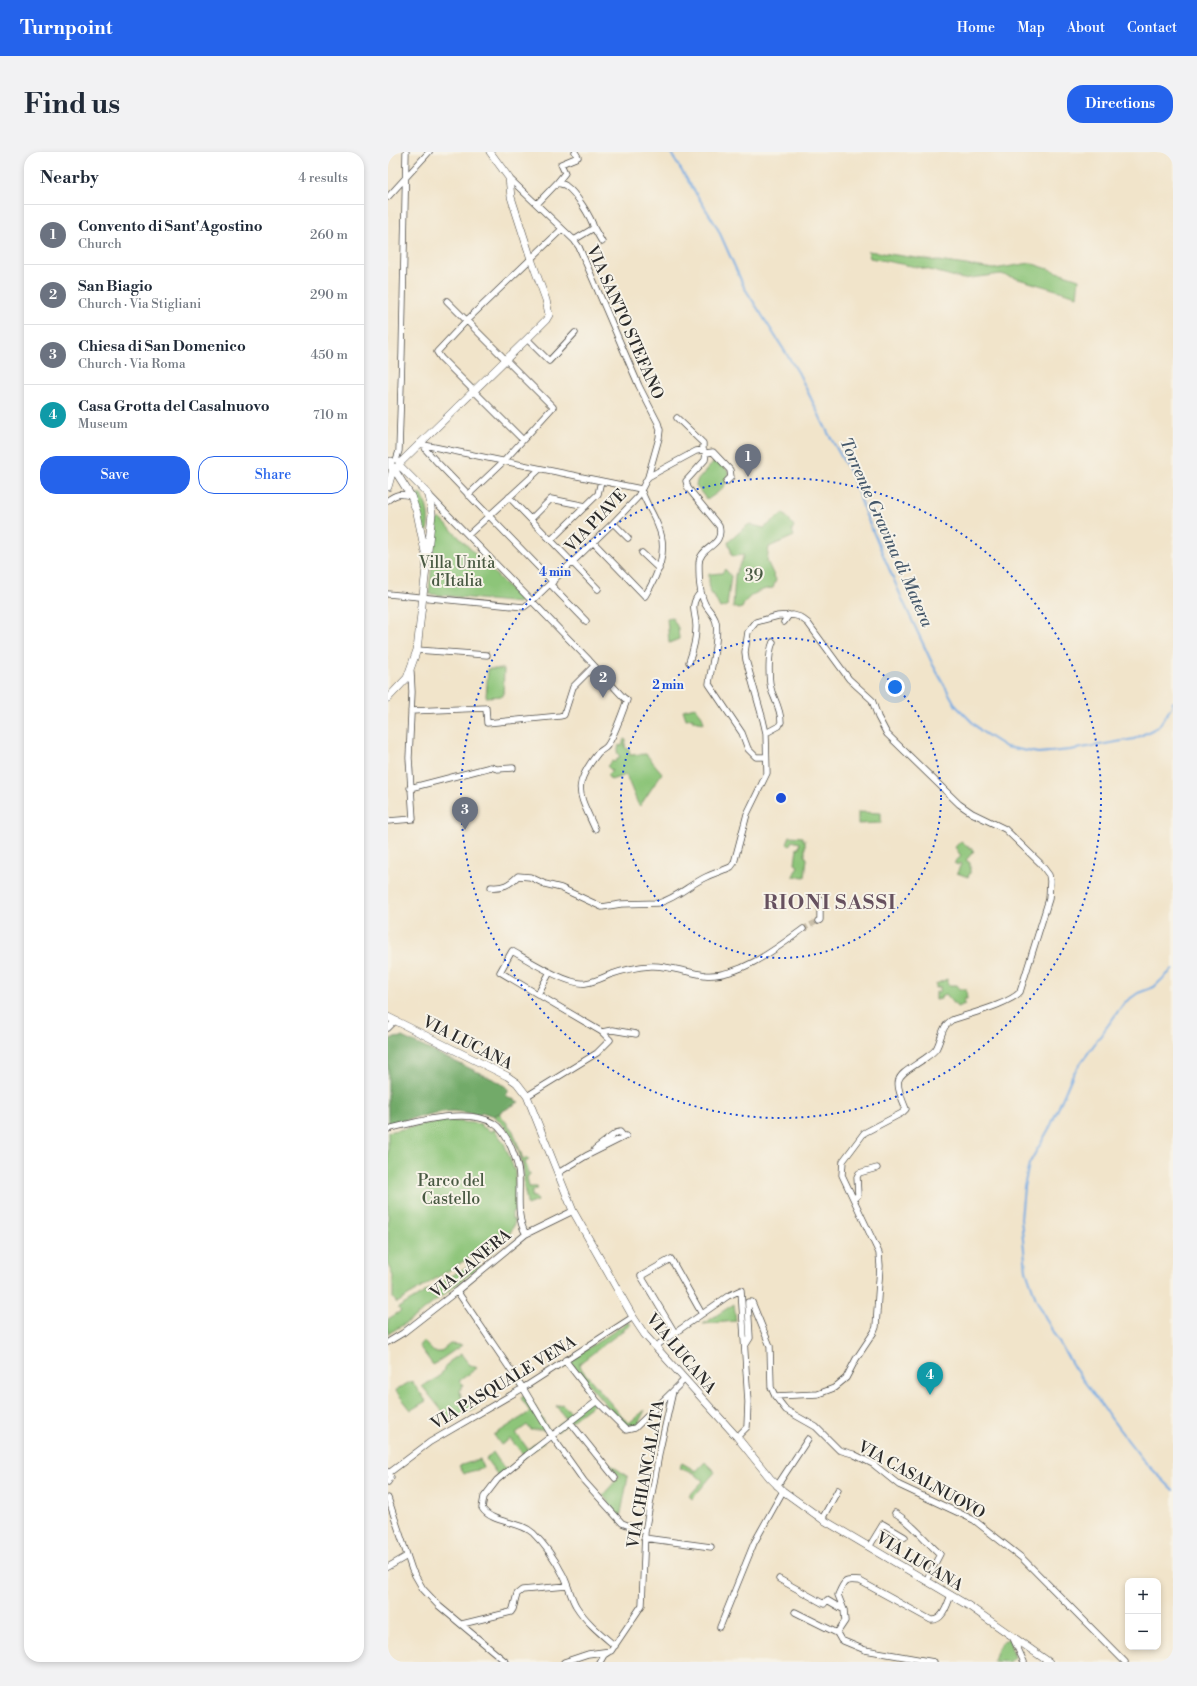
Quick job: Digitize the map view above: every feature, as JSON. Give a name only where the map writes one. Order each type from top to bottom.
[{"type":"street","points":[[388,487],[399,451],[406,152]]},
{"type":"street","points":[[388,196],[429,152]]},
{"type":"street","points":[[395,464],[422,445],[474,390],[546,320],[549,315],[546,300],[511,197],[509,178],[490,152]]},
{"type":"street","points":[[537,204],[565,173],[561,164],[578,157],[575,152]]},
{"type":"street","name":"VIA SANTO STEFANO","points":[[509,178],[574,240],[579,247],[638,386],[658,423],[660,430],[659,438],[648,477],[641,489]]},
{"type":"street","points":[[557,183],[566,185],[586,210],[592,219],[594,228],[602,242]]},
{"type":"street","points":[[511,197],[515,190],[520,188]]},
{"type":"street","points":[[574,240],[594,228]]},
{"type":"street","points":[[523,440],[441,358],[437,352],[467,320],[562,229]]},
{"type":"street","points":[[447,301],[553,407],[504,462],[468,495]]},
{"type":"street","points":[[527,339],[549,361],[575,333]]},
{"type":"street","points":[[678,418],[702,443],[705,451],[706,460],[686,481],[688,488],[719,526],[720,532],[720,537],[716,543],[703,553],[700,558],[700,593],[716,622],[715,644],[709,684],[742,733],[748,749],[756,757],[766,757]]},
{"type":"street","points":[[422,445],[641,489],[659,527],[663,544],[659,569],[655,580],[645,596],[594,542]]},
{"type":"street","points":[[422,445],[586,621]]},
{"type":"street","points":[[648,477],[696,451],[705,451],[713,452],[730,470],[731,477],[726,482]]},
{"type":"street","points":[[395,464],[429,495],[627,700],[607,747],[600,751],[581,779],[580,791],[595,829]]},
{"type":"street","points":[[395,464],[411,496],[417,513],[426,558]]},
{"type":"street","points":[[468,535],[540,469]]},
{"type":"street","points":[[552,540],[598,494],[601,481]]},
{"type":"street","name":"VIA PIAVE","points":[[532,601],[613,523],[637,498],[641,489]]},
{"type":"street","points":[[388,500],[394,495],[399,494],[411,496]]},
{"type":"street","points":[[388,698],[408,678],[417,650],[432,514],[429,495]]},
{"type":"street","points":[[509,497],[598,589]]},
{"type":"street","points":[[531,519],[551,499],[586,506]]},
{"type":"street","points":[[613,523],[628,538]]},
{"type":"street","points":[[642,553],[659,569]]},
{"type":"street","points":[[689,662],[696,627],[693,609],[696,599],[700,593]]},
{"type":"street","points":[[388,594],[524,607],[532,601]]},
{"type":"street","points":[[491,887],[501,888],[514,881],[518,876],[522,876],[530,877],[545,884],[568,890],[602,907],[621,904],[659,903],[683,892],[702,878],[731,867],[736,857],[747,814],[766,773],[766,733],[754,685],[748,671],[745,652],[748,632],[756,622],[778,616],[789,615],[800,617],[808,623],[849,679],[872,700],[878,717],[887,734],[959,804],[1009,832],[1040,863],[1049,875],[1049,899],[1020,992],[1014,998],[949,1022],[944,1029],[936,1049],[904,1072],[898,1081],[898,1093],[906,1109],[895,1117],[864,1133],[843,1161],[842,1175],[879,1253],[880,1266],[874,1332],[856,1359],[846,1378],[834,1388],[818,1394],[775,1396]]},
{"type":"street","points":[[784,622],[789,615]]},
{"type":"street","points":[[766,733],[778,726],[781,722],[778,705],[771,686],[769,650],[772,642]]},
{"type":"street","points":[[417,650],[487,655]]},
{"type":"street","points":[[410,711],[486,708],[487,723],[560,716],[564,714],[573,687],[594,666]]},
{"type":"street","points":[[388,821],[413,819],[409,758],[410,668]]},
{"type":"street","points":[[410,788],[491,767],[497,769],[513,768]]},
{"type":"street","points":[[818,921],[820,920],[820,899]]},
{"type":"street","points":[[527,1096],[597,1053],[610,1040],[602,1032],[500,972],[512,950],[550,972],[577,984],[587,983],[629,968],[653,966],[707,975],[726,972],[747,965],[772,952],[803,929]]},
{"type":"street","points":[[538,994],[550,972]]},
{"type":"street","name":"VIA LUCANA","points":[[388,1017],[395,1022],[508,1076],[517,1083],[527,1096],[573,1211],[633,1317],[645,1335],[737,1437],[777,1486],[822,1519],[951,1595],[1050,1662]]},
{"type":"street","points":[[388,1028],[395,1022]]},
{"type":"street","points":[[602,1032],[612,1030],[636,1034]]},
{"type":"street","points":[[388,1129],[426,1119],[450,1116],[474,1117],[493,1122],[502,1130],[517,1165],[521,1223],[526,1234]]},
{"type":"street","points":[[558,1173],[586,1156],[625,1137]]},
{"type":"street","points":[[854,1199],[858,1195],[857,1177],[859,1173],[877,1168]]},
{"type":"street","name":"VIA LANERA","points":[[388,1342],[403,1333],[457,1291],[526,1234],[573,1211]]},
{"type":"street","points":[[675,1333],[641,1276],[671,1260],[702,1314]]},
{"type":"street","points":[[656,1346],[702,1314],[741,1290],[748,1402],[747,1427],[737,1437]]},
{"type":"street","points":[[457,1291],[523,1388],[552,1436],[584,1480],[622,1523],[644,1535],[712,1547]]},
{"type":"street","name":"VIA CASALNUOVO","points":[[745,1346],[750,1338],[748,1302],[752,1302],[770,1346],[771,1387],[775,1396],[786,1410],[816,1427],[839,1450],[853,1454],[873,1464],[899,1485],[974,1520],[1022,1558],[1125,1662]]},
{"type":"street","name":"VIA PASQUALE VENA","points":[[388,1482],[391,1477],[388,1472],[430,1442],[523,1388],[633,1317]]},
{"type":"street","points":[[565,1360],[597,1401],[626,1430],[632,1430],[635,1428],[673,1391]]},
{"type":"street","name":"VIA CHIANCALATA","points":[[600,1662],[604,1655],[614,1646],[642,1605],[644,1535],[660,1449],[673,1391],[684,1380]]},
{"type":"street","points":[[597,1401],[498,1480],[484,1497],[482,1508],[486,1514],[517,1524],[532,1532],[555,1560],[576,1606],[591,1625],[614,1646]]},
{"type":"street","points":[[570,1422],[615,1478]]},
{"type":"street","points":[[777,1486],[808,1439]]},
{"type":"street","points":[[822,1519],[838,1490]]},
{"type":"street","points":[[720,1627],[754,1543],[783,1491]]},
{"type":"street","points":[[388,1498],[412,1570],[424,1589],[439,1606],[506,1662]]},
{"type":"street","points":[[895,1512],[906,1519],[927,1543],[940,1554],[926,1581]]},
{"type":"street","points":[[869,1547],[883,1524],[905,1537]]},
{"type":"street","points":[[388,1567],[407,1556]]},
{"type":"street","points":[[779,1579],[824,1604],[827,1600],[844,1610]]},
{"type":"street","points":[[837,1633],[845,1621],[844,1610],[838,1595],[844,1583],[849,1579],[860,1581],[931,1620],[940,1618],[951,1595]]},
{"type":"street","points":[[462,1624],[511,1612],[514,1610],[516,1594],[522,1590],[567,1586]]},
{"type":"street","points":[[795,1612],[837,1633],[841,1640],[866,1650],[934,1662]]},
{"type":"street","points":[[1012,1636],[1024,1662]]},
{"type":"street","points":[[564,1662],[614,1646]]},
{"type":"green space","points":[[868,251],[994,269],[1030,263],[1079,279],[1077,296],[1001,274],[963,279],[922,268],[870,258]]},
{"type":"green space","points":[[716,459],[728,471],[728,477],[725,485],[719,492],[707,500],[696,486],[697,481]]},
{"type":"green space","points":[[420,494],[426,504],[428,515],[428,527],[425,538],[414,497]]},
{"type":"green space","name":"39","points":[[783,513],[794,526],[792,530],[794,536],[769,547],[767,561],[776,580],[773,588],[754,594],[747,600],[742,608],[738,609],[733,607],[735,575],[744,555],[731,555],[728,542],[749,524],[764,528]]},
{"type":"green space","name":"Villa Unità d’Italia","points":[[440,518],[521,600],[519,603],[429,594],[436,521]]},
{"type":"green space","points":[[725,569],[731,576],[727,606],[720,608],[713,594],[711,594],[709,574],[722,573]]},
{"type":"green space","points":[[672,617],[678,628],[679,639],[669,643],[667,618]]},
{"type":"green space","points":[[488,669],[504,669],[503,696],[486,697]]},
{"type":"green space","points":[[695,707],[702,716],[704,723],[693,721],[693,718],[686,719],[683,710]]},
{"type":"green space","points":[[624,739],[626,740],[625,748],[629,749],[630,755],[646,754],[662,773],[640,806],[626,775],[611,780],[607,775],[612,771],[607,766],[612,761],[614,762],[620,757],[617,752],[619,745],[622,746]]},
{"type":"green space","points":[[858,812],[881,813],[881,823],[858,824]]},
{"type":"green space","points":[[790,836],[803,837],[803,840],[805,840],[805,857],[807,858],[805,877],[793,876],[798,866],[795,864],[797,848],[799,848],[800,843],[792,841],[789,846],[787,843]]},
{"type":"green space","points":[[961,841],[974,851],[966,860],[970,863],[970,873],[968,877],[957,873],[961,864],[959,863],[958,865],[954,863],[961,856],[955,847]]},
{"type":"green space","points":[[947,979],[948,985],[957,985],[960,989],[966,989],[967,999],[963,999],[965,1004],[957,1007],[946,994],[941,996],[941,999],[936,1000],[936,992],[940,991],[940,986],[936,988],[936,984]]},
{"type":"green space","points":[[402,1037],[497,1081],[509,1089],[506,1096],[519,1102],[494,1116],[481,1112],[480,1115],[454,1111],[440,1112],[388,1124],[388,1041],[392,1038]]},
{"type":"green space","points":[[499,1113],[513,1131],[523,1159],[527,1158],[529,1160],[525,1162],[530,1175],[527,1177],[529,1187],[538,1188],[532,1191],[532,1197],[535,1197],[537,1201],[527,1205],[521,1157],[510,1134],[494,1116]]},
{"type":"green space","name":"Parco del Castello","points":[[446,1120],[481,1124],[481,1126],[492,1132],[494,1129],[504,1143],[515,1172],[515,1211],[512,1212],[512,1219],[515,1220],[514,1225],[506,1238],[492,1253],[478,1255],[467,1259],[397,1303],[393,1298],[393,1276],[388,1265],[388,1132]]},
{"type":"green space","points":[[473,1263],[479,1263],[480,1266],[414,1318],[388,1334],[388,1319],[401,1311],[398,1308]]},
{"type":"green space","points":[[734,1304],[736,1321],[703,1324]]},
{"type":"green space","points":[[628,1322],[630,1325],[580,1363],[579,1366],[629,1423],[645,1410],[638,1424],[629,1427],[624,1426],[569,1361]]},
{"type":"green space","points":[[423,1341],[434,1352],[440,1352],[450,1344],[462,1345],[433,1365],[419,1346]]},
{"type":"green space","points":[[461,1354],[469,1364],[477,1368],[459,1381],[463,1385],[460,1391],[461,1397],[478,1406],[451,1422],[422,1386],[439,1377],[450,1361]]},
{"type":"green space","points":[[412,1381],[426,1401],[411,1410],[395,1390]]},
{"type":"green space","points":[[527,1394],[549,1430],[531,1430],[527,1425],[516,1433],[528,1449],[540,1440],[544,1442],[525,1456],[510,1439],[501,1445],[494,1435],[530,1412],[521,1398]]},
{"type":"green space","points":[[590,1399],[595,1403],[557,1432],[553,1428],[566,1419],[556,1406],[562,1404],[572,1413]]},
{"type":"green space","points":[[493,1452],[508,1471],[500,1478],[486,1459]]},
{"type":"green space","points":[[480,1459],[483,1468],[481,1469],[464,1474],[459,1466]]},
{"type":"green space","points":[[607,1462],[628,1477],[620,1518],[603,1495],[619,1477]]},
{"type":"green space","points":[[705,1462],[715,1472],[692,1499],[689,1496],[703,1481],[695,1474],[679,1468],[682,1463],[696,1471]]},
{"type":"green space","points":[[1009,1638],[1014,1658],[1008,1662],[993,1661],[998,1647]]},
{"type":"waterway","name":"Torrente Gravina di Matera","points":[[671,152],[717,227],[744,287],[798,372],[828,433],[852,476],[865,513],[903,601],[933,665],[956,706],[981,731],[1006,747],[1038,753],[1070,750],[1134,739],[1158,727],[1171,708],[1173,702]]},
{"type":"waterway","name":"Torrente Gravina di Matera","points":[[1173,969],[1154,987],[1138,993],[1124,1003],[1073,1074],[1051,1125],[1029,1164],[1024,1187],[1021,1219],[1026,1270],[1036,1299],[1054,1334],[1075,1369],[1119,1429],[1143,1460],[1173,1490]]},
{"type":"tunnel","points":[[803,929],[818,921]]},
{"type":"place","name":"Convento di Sant'Agostino","points":[[748,477]]},
{"type":"place","name":"San Biagio","points":[[603,698]]},
{"type":"place","name":"Chiesa di San Domenico","points":[[465,830]]},
{"type":"place","name":"Casa Grotta del Casalnuovo","points":[[930,1395]]},
{"type":"district","name":"RIONI SASSI","points":[[830,902]]}]
